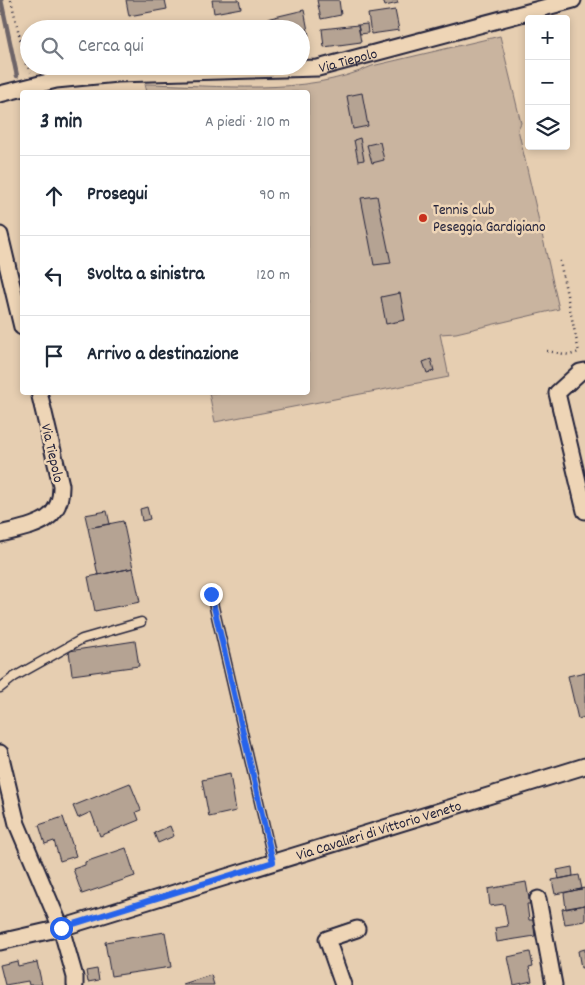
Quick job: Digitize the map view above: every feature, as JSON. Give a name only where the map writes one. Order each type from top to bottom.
[{"type":"street","name":"Via Tiepolo","points":[[310,68],[318,68],[573,0]]},
{"type":"street","name":"Via Tiepolo","points":[[0,94],[56,80],[107,75]]},
{"type":"street","points":[[0,235],[20,319]]},
{"type":"street","points":[[585,371],[580,372],[557,393],[585,511]]},
{"type":"street","name":"Via Tiepolo","points":[[0,534],[47,520],[56,510],[62,498],[61,484],[40,395]]},
{"type":"street","points":[[0,753],[17,824],[61,928],[75,977],[75,985]]},
{"type":"street","name":"Via Cavalieri di Vittorio Veneto","points":[[0,942],[61,928],[585,766]]},
{"type":"street","points":[[538,899],[554,985]]},
{"type":"street","points":[[342,985],[327,939],[357,929]]},
{"type":"lane","points":[[211,594],[273,862]]},
{"type":"lane","points":[[0,688],[14,677],[82,639],[141,622]]},
{"type":"path","points":[[11,0],[20,38]]},
{"type":"path","points":[[31,75],[36,85]]},
{"type":"path","points":[[547,351],[570,355],[579,352],[559,257]]},
{"type":"shaded area","name":"Tennis club Peseggia Gardigiano","points":[[500,36],[521,123],[518,129],[559,309],[456,333],[440,334],[449,377],[215,422],[209,395],[310,395],[310,90],[146,90],[145,84],[231,87],[290,86],[346,76],[372,66]]},
{"type":"building","points":[[126,0],[165,0],[167,9],[129,16]]},
{"type":"building","points":[[212,0],[239,0],[241,8],[214,13]]},
{"type":"building","points":[[317,0],[339,0],[341,15],[321,19]]},
{"type":"building","points":[[383,0],[397,0],[398,3],[385,6]]},
{"type":"building","points":[[304,10],[306,20],[262,20]]},
{"type":"building","points":[[395,10],[399,30],[371,34],[368,14]]},
{"type":"building","points":[[367,24],[368,33],[360,34],[358,25]]},
{"type":"building","points":[[358,25],[361,42],[324,47],[322,29]]},
{"type":"building","points":[[362,93],[368,126],[353,129],[347,96]]},
{"type":"building","points":[[360,138],[364,160],[358,161],[354,140]]},
{"type":"building","points":[[380,142],[384,160],[372,163],[367,145]]},
{"type":"building","points":[[377,196],[391,263],[374,265],[361,198]]},
{"type":"building","points":[[400,293],[405,320],[386,324],[381,297]]},
{"type":"building","points":[[431,359],[434,371],[427,373],[423,362]]},
{"type":"building","points":[[147,507],[150,519],[142,521],[140,509]]},
{"type":"building","points":[[107,511],[110,524],[88,528],[85,515]]},
{"type":"building","points":[[123,521],[133,568],[98,575],[88,528]]},
{"type":"building","points":[[133,568],[140,602],[95,611],[88,577]]},
{"type":"building","points":[[135,641],[139,666],[72,675],[69,651]]},
{"type":"building","points":[[585,672],[585,717],[578,719],[568,676]]},
{"type":"building","points":[[230,774],[236,811],[209,817],[202,780]]},
{"type":"building","points":[[130,783],[141,810],[136,812],[139,820],[100,836],[91,812],[78,818],[73,806]]},
{"type":"building","points":[[63,817],[76,856],[60,861],[54,841],[45,844],[39,825]]},
{"type":"building","points":[[170,826],[174,836],[158,843],[154,833]]},
{"type":"building","points":[[126,848],[135,876],[82,894],[73,869],[85,865],[85,862]]},
{"type":"building","points":[[572,867],[573,876],[559,879],[557,870]]},
{"type":"building","points":[[579,875],[582,889],[555,894],[552,880]]},
{"type":"building","points":[[526,882],[530,904],[527,904],[529,920],[533,920],[535,936],[497,942],[495,928],[508,926],[504,904],[490,906],[488,889]]},
{"type":"building","points":[[585,888],[585,905],[566,909],[564,893]]},
{"type":"building","points":[[585,905],[585,921],[565,924],[562,909]]},
{"type":"building","points":[[165,932],[171,967],[111,976],[105,942]]},
{"type":"building","points":[[585,949],[585,967],[581,968],[578,951]]},
{"type":"building","points":[[530,952],[533,966],[529,967],[532,981],[514,985],[508,957]]},
{"type":"building","points":[[17,961],[18,966],[37,962],[42,985],[29,985],[28,981],[5,985],[0,965]]},
{"type":"building","points":[[97,969],[99,980],[88,982],[86,971]]},
{"type":"building","points":[[211,975],[214,985],[183,985],[183,984]]},
{"type":"waterway","points":[[1,0],[17,76]]},
{"type":"place","name":"Tennis club Peseggia Gardigiano","points":[[423,218]]},
{"type":"route","points":[[61,928],[273,862],[211,594]]}]
